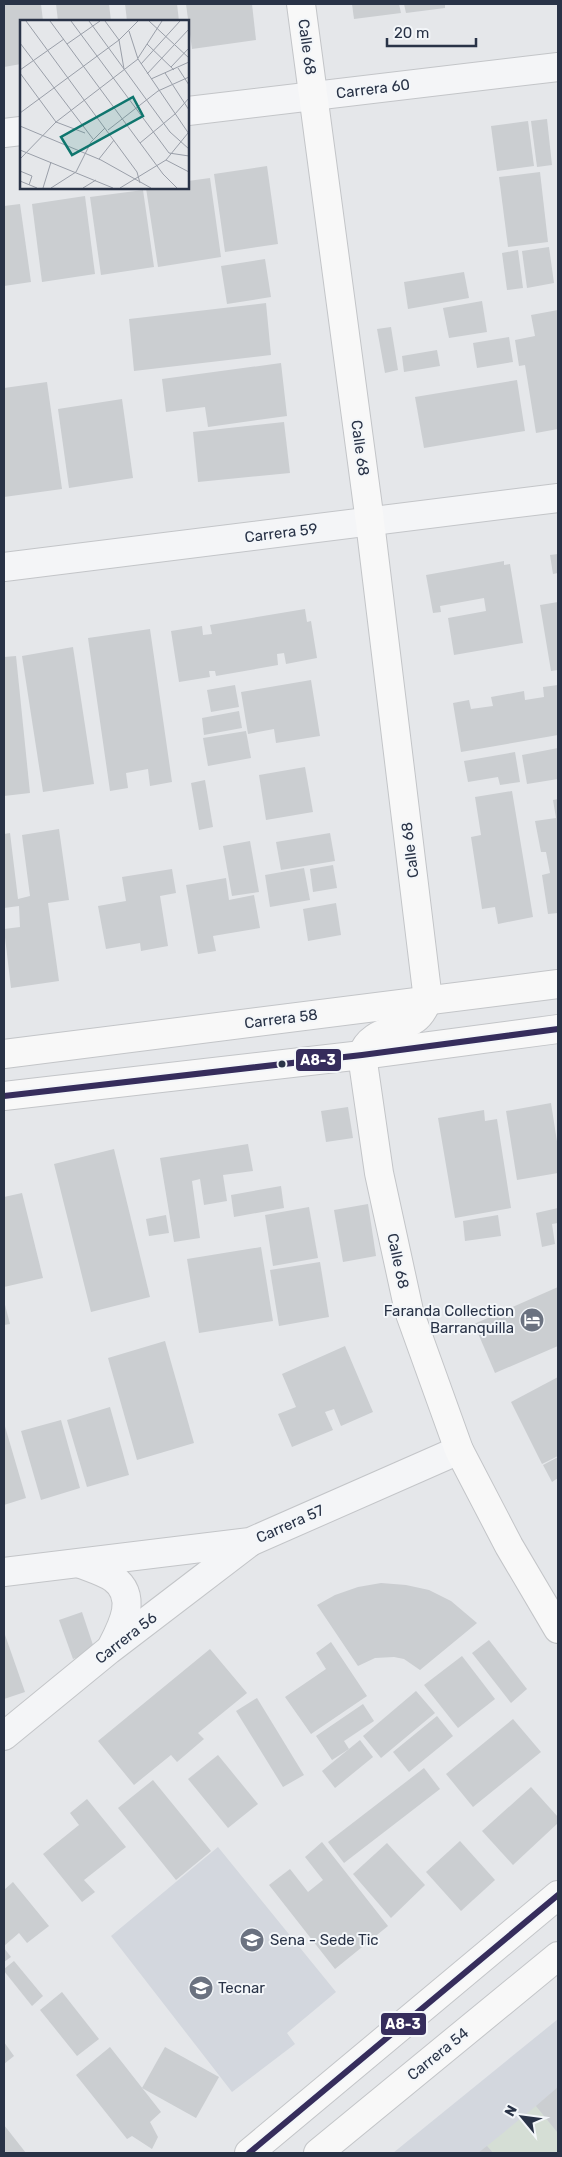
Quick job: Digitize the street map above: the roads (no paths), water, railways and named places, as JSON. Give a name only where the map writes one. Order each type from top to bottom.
[{"type":"street","name":"Calle 68","points":[[301,4],[370,522],[428,1000]]},
{"type":"street","name":"Carrera 60","points":[[189,111],[558,67]]},
{"type":"street","points":[[4,133],[20,131]]},
{"type":"street","name":"Carrera 59","points":[[4,567],[558,498]]},
{"type":"street","name":"Carrera 58","points":[[4,1054],[558,984]]},
{"type":"street","points":[[362,1056],[364,1049],[373,1038],[415,1020],[428,1000]]},
{"type":"street","points":[[4,1096],[362,1056],[558,1029]]},
{"type":"street","name":"Calle 68","points":[[362,1056],[378,1173],[409,1311],[459,1450],[508,1546],[558,1629]]},
{"type":"street","name":"Carrera 57","points":[[4,1572],[250,1542],[459,1450]]},
{"type":"street","name":"Carrera 56","points":[[4,1736],[109,1650],[250,1542]]},
{"type":"street","name":"Carrera 57","points":[[81,1564],[113,1578],[121,1586],[127,1599],[127,1613],[109,1650]]},
{"type":"street","points":[[249,2153],[558,1895]]},
{"type":"street","name":"Carrera 54","points":[[318,2153],[558,1956]]},
{"type":"place","name":"Faranda Collection Barranquilla","points":[[532,1320]]},
{"type":"place","name":"Sena - Sede Tic","points":[[252,1940]]},
{"type":"place","name":"Tecnar","points":[[201,1988]]}]
